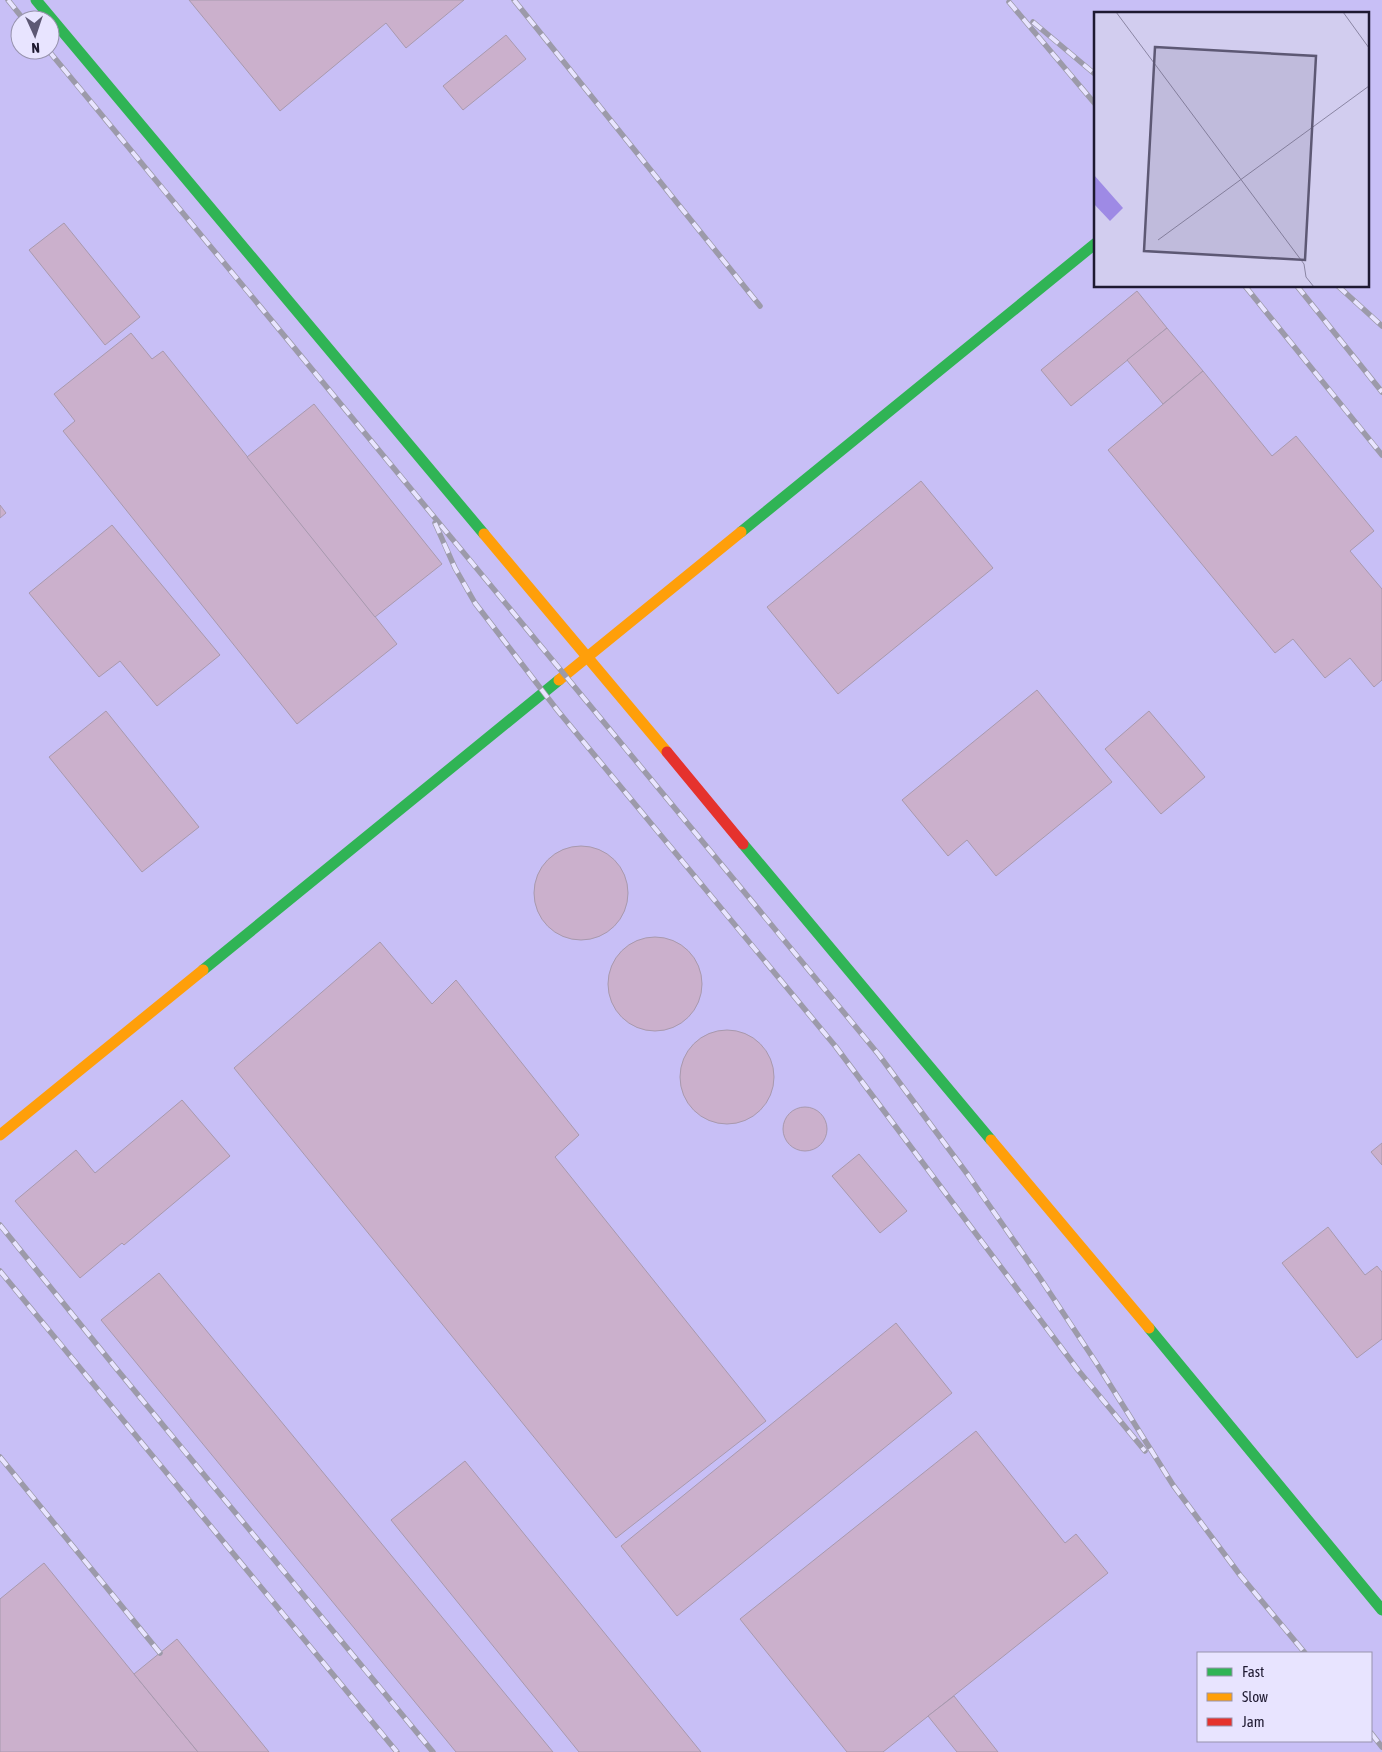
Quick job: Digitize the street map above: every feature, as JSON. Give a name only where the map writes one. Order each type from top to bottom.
[{"type":"street","points":[[36,0],[1242,1439],[1382,1610]]},
{"type":"street","points":[[0,1135],[1094,245]]},
{"type":"shaded area","points":[[0,0],[1382,0],[1382,1752],[0,1752]]},
{"type":"building","points":[[189,0],[464,0],[406,48],[386,23],[280,111]]},
{"type":"building","points":[[506,35],[526,59],[463,110],[443,86]]},
{"type":"building","points":[[64,223],[140,317],[105,345],[29,250]]},
{"type":"building","points":[[1137,291],[1167,328],[1071,406],[1041,370]]},
{"type":"building","points":[[1167,328],[1203,371],[1163,404],[1127,360]]},
{"type":"building","points":[[131,333],[152,359],[163,351],[397,644],[297,724],[63,431],[75,421],[54,394]]},
{"type":"building","points":[[1203,371],[1272,456],[1296,436],[1374,531],[1350,551],[1382,589],[1382,680],[1374,687],[1350,658],[1325,678],[1293,639],[1275,653],[1108,450]]},
{"type":"building","points":[[314,404],[442,564],[375,617],[247,457]]},
{"type":"building","points":[[921,481],[993,568],[838,694],[767,607]]},
{"type":"building","points":[[0,505],[6,513],[0,518]]},
{"type":"building","points":[[112,525],[220,655],[157,706],[120,661],[99,677],[29,593]]},
{"type":"building","points":[[1037,690],[1112,782],[996,876],[967,840],[948,856],[902,800]]},
{"type":"building","points":[[106,711],[199,827],[142,872],[49,757]]},
{"type":"building","points":[[1149,711],[1205,777],[1161,814],[1105,749]]},
{"type":"building","points":[[581,846],[599,849],[614,860],[625,875],[628,893],[625,911],[614,926],[599,937],[581,940],[563,937],[548,926],[537,911],[534,893],[537,875],[548,860],[563,849]]},
{"type":"building","points":[[655,937],[673,940],[688,951],[699,966],[702,984],[699,1002],[688,1017],[673,1028],[655,1031],[637,1028],[622,1017],[611,1002],[608,984],[611,966],[622,951],[637,940]]},
{"type":"building","points":[[380,942],[432,1004],[456,980],[579,1135],[555,1157],[766,1421],[616,1538],[234,1068]]},
{"type":"building","points":[[727,1030],[745,1033],[760,1044],[771,1059],[774,1077],[771,1095],[760,1110],[745,1121],[727,1124],[709,1121],[694,1110],[683,1095],[680,1077],[683,1059],[694,1044],[709,1033]]},
{"type":"building","points":[[182,1100],[230,1156],[124,1245],[122,1243],[80,1278],[15,1201],[76,1150],[95,1173]]},
{"type":"building","points":[[809,1107],[821,1113],[826,1120],[826,1138],[821,1145],[814,1150],[801,1151],[793,1148],[786,1141],[783,1125],[786,1117],[793,1110]]},
{"type":"building","points":[[1382,1143],[1382,1165],[1371,1152]]},
{"type":"building","points":[[859,1154],[907,1211],[880,1233],[832,1176]]},
{"type":"building","points":[[1328,1227],[1365,1275],[1377,1266],[1382,1272],[1382,1339],[1357,1358],[1282,1263]]},
{"type":"building","points":[[159,1273],[553,1752],[456,1752],[101,1320]]},
{"type":"building","points":[[896,1323],[952,1393],[677,1616],[621,1546]]},
{"type":"building","points":[[976,1431],[1065,1543],[1076,1534],[1108,1573],[883,1752],[847,1752],[740,1619]]},
{"type":"building","points":[[465,1461],[701,1752],[579,1752],[391,1520]]},
{"type":"building","points":[[44,1563],[198,1752],[0,1752],[0,1599]]},
{"type":"building","points":[[177,1639],[269,1752],[198,1752],[134,1674]]},
{"type":"building","points":[[954,1696],[998,1752],[957,1752],[928,1716]]},
{"type":"railway","points":[[8,0],[16,10]]},
{"type":"railway","points":[[514,0],[760,306]]},
{"type":"railway","points":[[1009,2],[1094,103]]},
{"type":"railway","points":[[1033,22],[1094,73]]},
{"type":"railway","points":[[56,60],[879,1055],[968,1175],[1040,1278],[1173,1485],[1240,1575],[1304,1652]]},
{"type":"railway","points":[[1247,288],[1382,455]]},
{"type":"railway","points":[[1299,288],[1382,392]]},
{"type":"railway","points":[[1340,288],[1382,326]]},
{"type":"railway","points":[[435,523],[455,568],[475,603],[558,711],[836,1047],[1078,1370],[1145,1451]]},
{"type":"railway","points":[[0,1225],[433,1752]]},
{"type":"railway","points":[[0,1271],[397,1752]]},
{"type":"railway","points":[[0,1457],[160,1653]]},
{"type":"railway","points":[[1372,1734],[1382,1747]]},
{"type":"traffic: fast","points":[[36,0],[484,534]]},
{"type":"traffic: fast","points":[[741,532],[1094,245]]},
{"type":"traffic: fast","points":[[203,970],[559,680]]},
{"type":"traffic: fast","points":[[743,844],[991,1140]]},
{"type":"traffic: fast","points":[[1149,1328],[1382,1610]]},
{"type":"traffic: slow","points":[[559,680],[741,532]]},
{"type":"traffic: slow","points":[[484,534],[667,752]]},
{"type":"traffic: slow","points":[[0,1135],[203,970]]},
{"type":"traffic: slow","points":[[991,1140],[1149,1328]]},
{"type":"traffic: jam","points":[[667,752],[743,844]]}]
